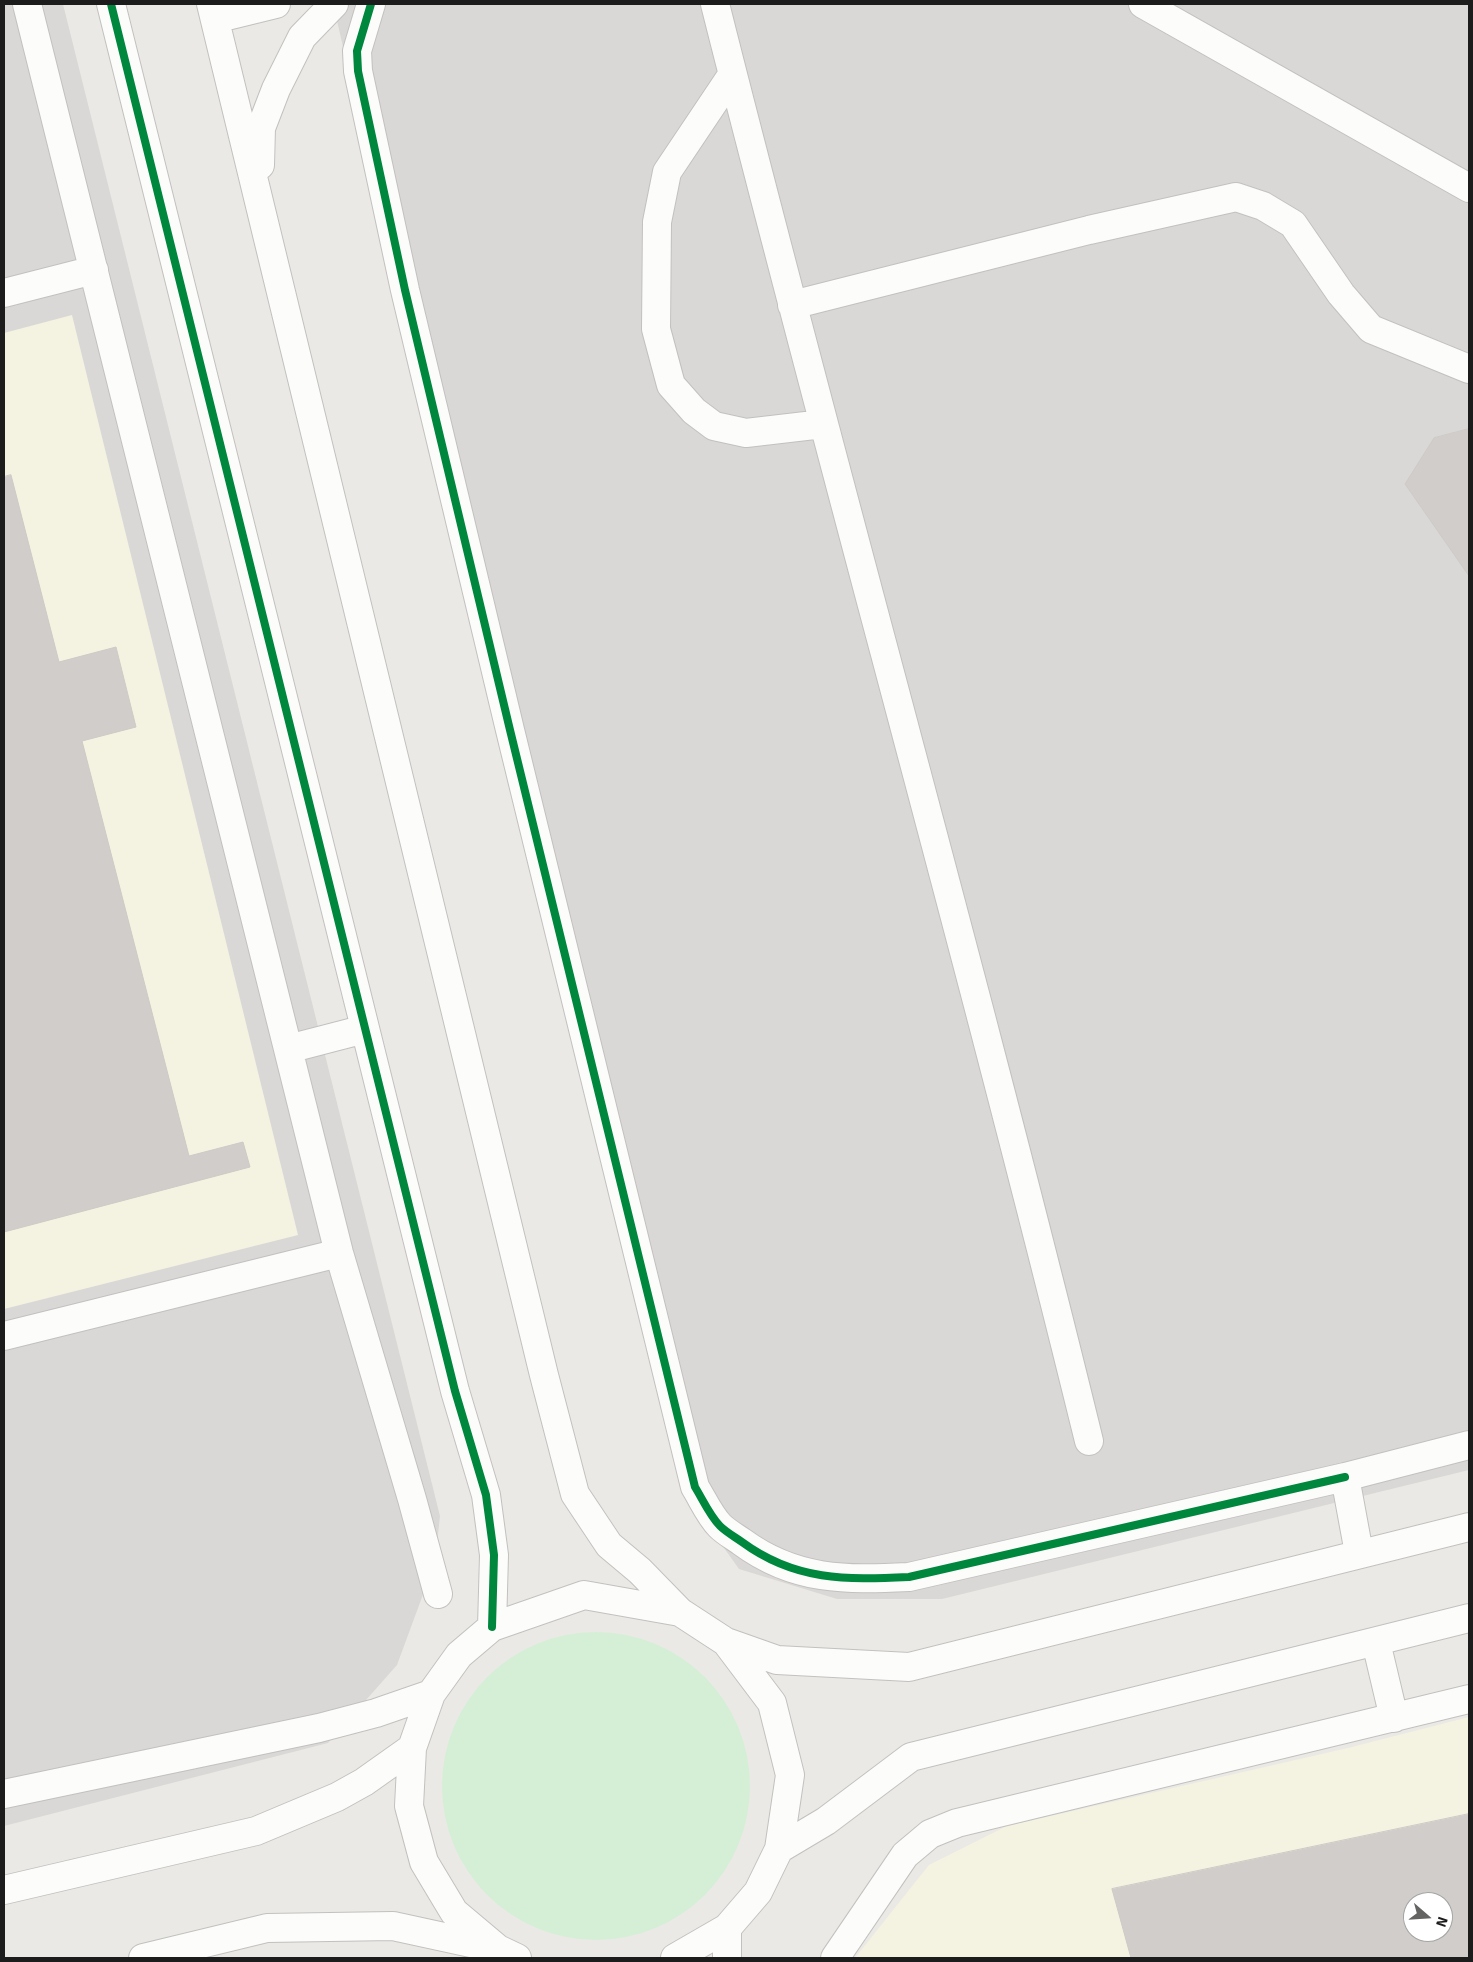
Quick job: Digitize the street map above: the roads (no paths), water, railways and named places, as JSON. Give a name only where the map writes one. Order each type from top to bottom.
[{"type":"street","points":[[27,4],[339,1253],[412,1499],[438,1594]]},
{"type":"street","points":[[111,4],[455,1391],[486,1495],[494,1554],[492,1627]]},
{"type":"street","points":[[276,4],[213,11],[539,1356],[575,1494],[609,1545],[640,1571],[680,1612],[726,1642],[777,1660],[909,1667],[1469,1526]]},
{"type":"street","points":[[258,202],[261,128],[264,120],[276,89],[302,37],[334,4]]},
{"type":"street","points":[[371,4],[357,51],[358,71],[406,290],[510,730],[695,1488],[720,1526],[761,1556],[792,1569],[824,1576],[866,1579],[909,1577],[1345,1477],[1469,1445]]},
{"type":"street","points":[[715,4],[823,424],[1037,1227],[1089,1441]]},
{"type":"street","points":[[1143,4],[1469,188]]},
{"type":"street","points":[[732,75],[667,172],[657,222],[656,329],[671,385],[694,411],[714,426],[746,433],[823,424]]},
{"type":"street","points":[[792,305],[1088,230],[1236,197],[1262,206],[1293,224],[1341,294],[1372,328],[1469,370]]},
{"type":"street","points":[[4,293],[94,270]]},
{"type":"street","points":[[288,1049],[365,1029]]},
{"type":"street","points":[[4,1336],[339,1253]]},
{"type":"street","points":[[1345,1477],[1359,1553]]},
{"type":"street","points":[[508,1954],[454,1912],[424,1862],[409,1806],[412,1748],[431,1694],[459,1656],[492,1627],[584,1594],[680,1612]]},
{"type":"street","points":[[779,1850],[826,1822],[911,1757],[1469,1618]]},
{"type":"street","points":[[675,1958],[727,1928],[758,1892],[779,1850],[790,1775],[772,1703],[726,1642]]},
{"type":"street","points":[[1376,1642],[1394,1718]]},
{"type":"street","points":[[4,1794],[319,1728],[376,1713],[431,1694]]},
{"type":"street","points":[[835,1958],[905,1855],[930,1834],[956,1823],[1469,1700]]},
{"type":"street","points":[[4,1890],[256,1831],[337,1797],[364,1782],[412,1748]]},
{"type":"street","points":[[143,1958],[267,1928],[392,1926],[508,1954]]},
{"type":"street","points":[[727,1928],[727,1958]]}]
